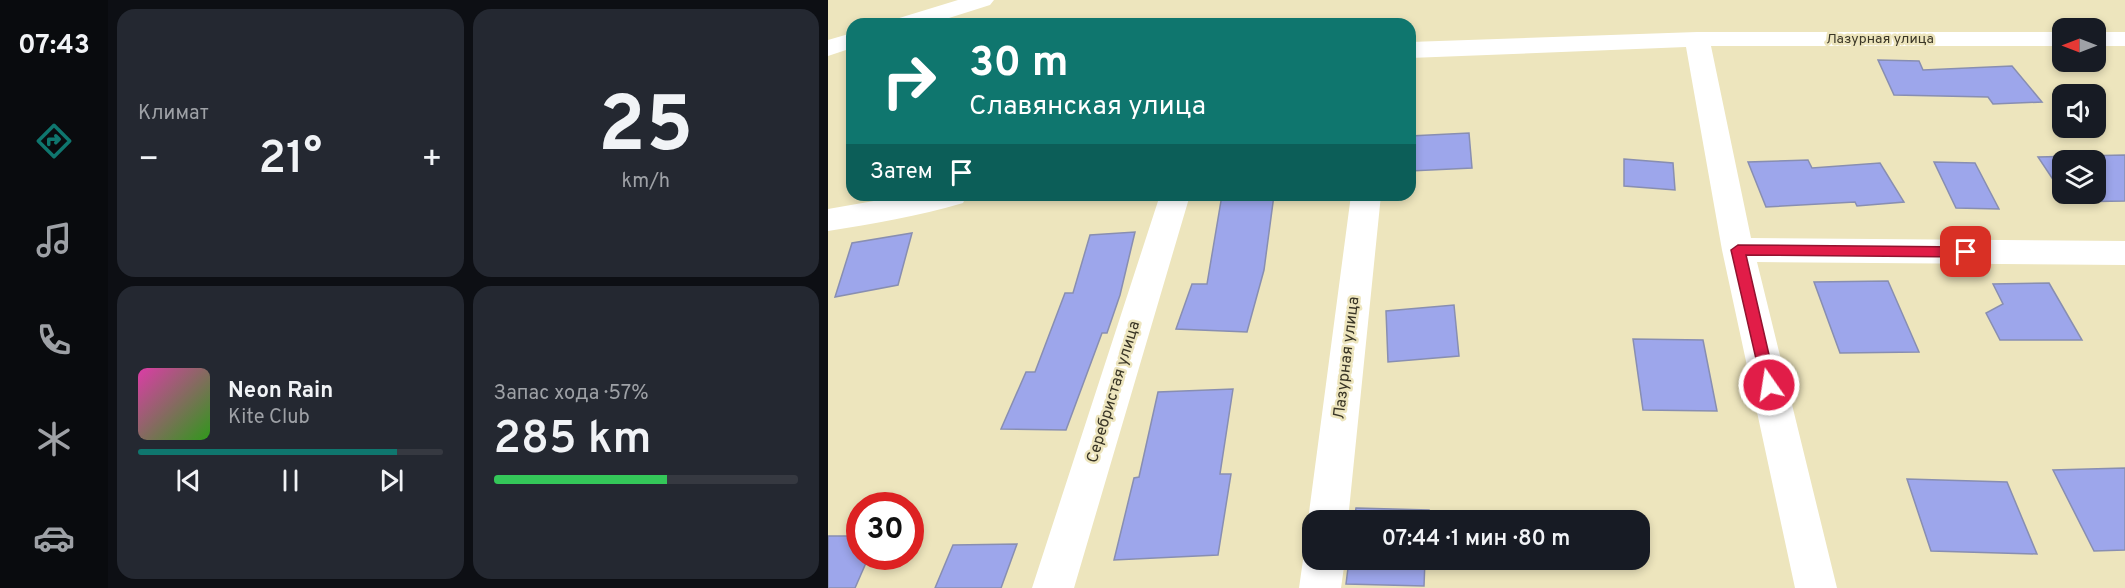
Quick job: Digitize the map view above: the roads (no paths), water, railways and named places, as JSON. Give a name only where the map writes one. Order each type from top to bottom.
[{"type":"street","points":[[924,18],[982,0]]},
{"type":"street","points":[[1697,39],[1708,110],[1738,250],[1816,588]]},
{"type":"street","name":"Лазурная улица","points":[[1416,50],[1697,39],[2052,39]]},
{"type":"street","points":[[2106,39],[2125,39]]},
{"type":"street","points":[[828,48],[846,42]]},
{"type":"street","points":[[828,220],[928,201]]},
{"type":"street","name":"Серебристая улица","points":[[1053,588],[1173,201]]},
{"type":"street","name":"Лазурная улица","points":[[1329,510],[1365,201]]},
{"type":"street","points":[[1738,250],[2125,253]]},
{"type":"street","points":[[1320,588],[1323,570]]}]
